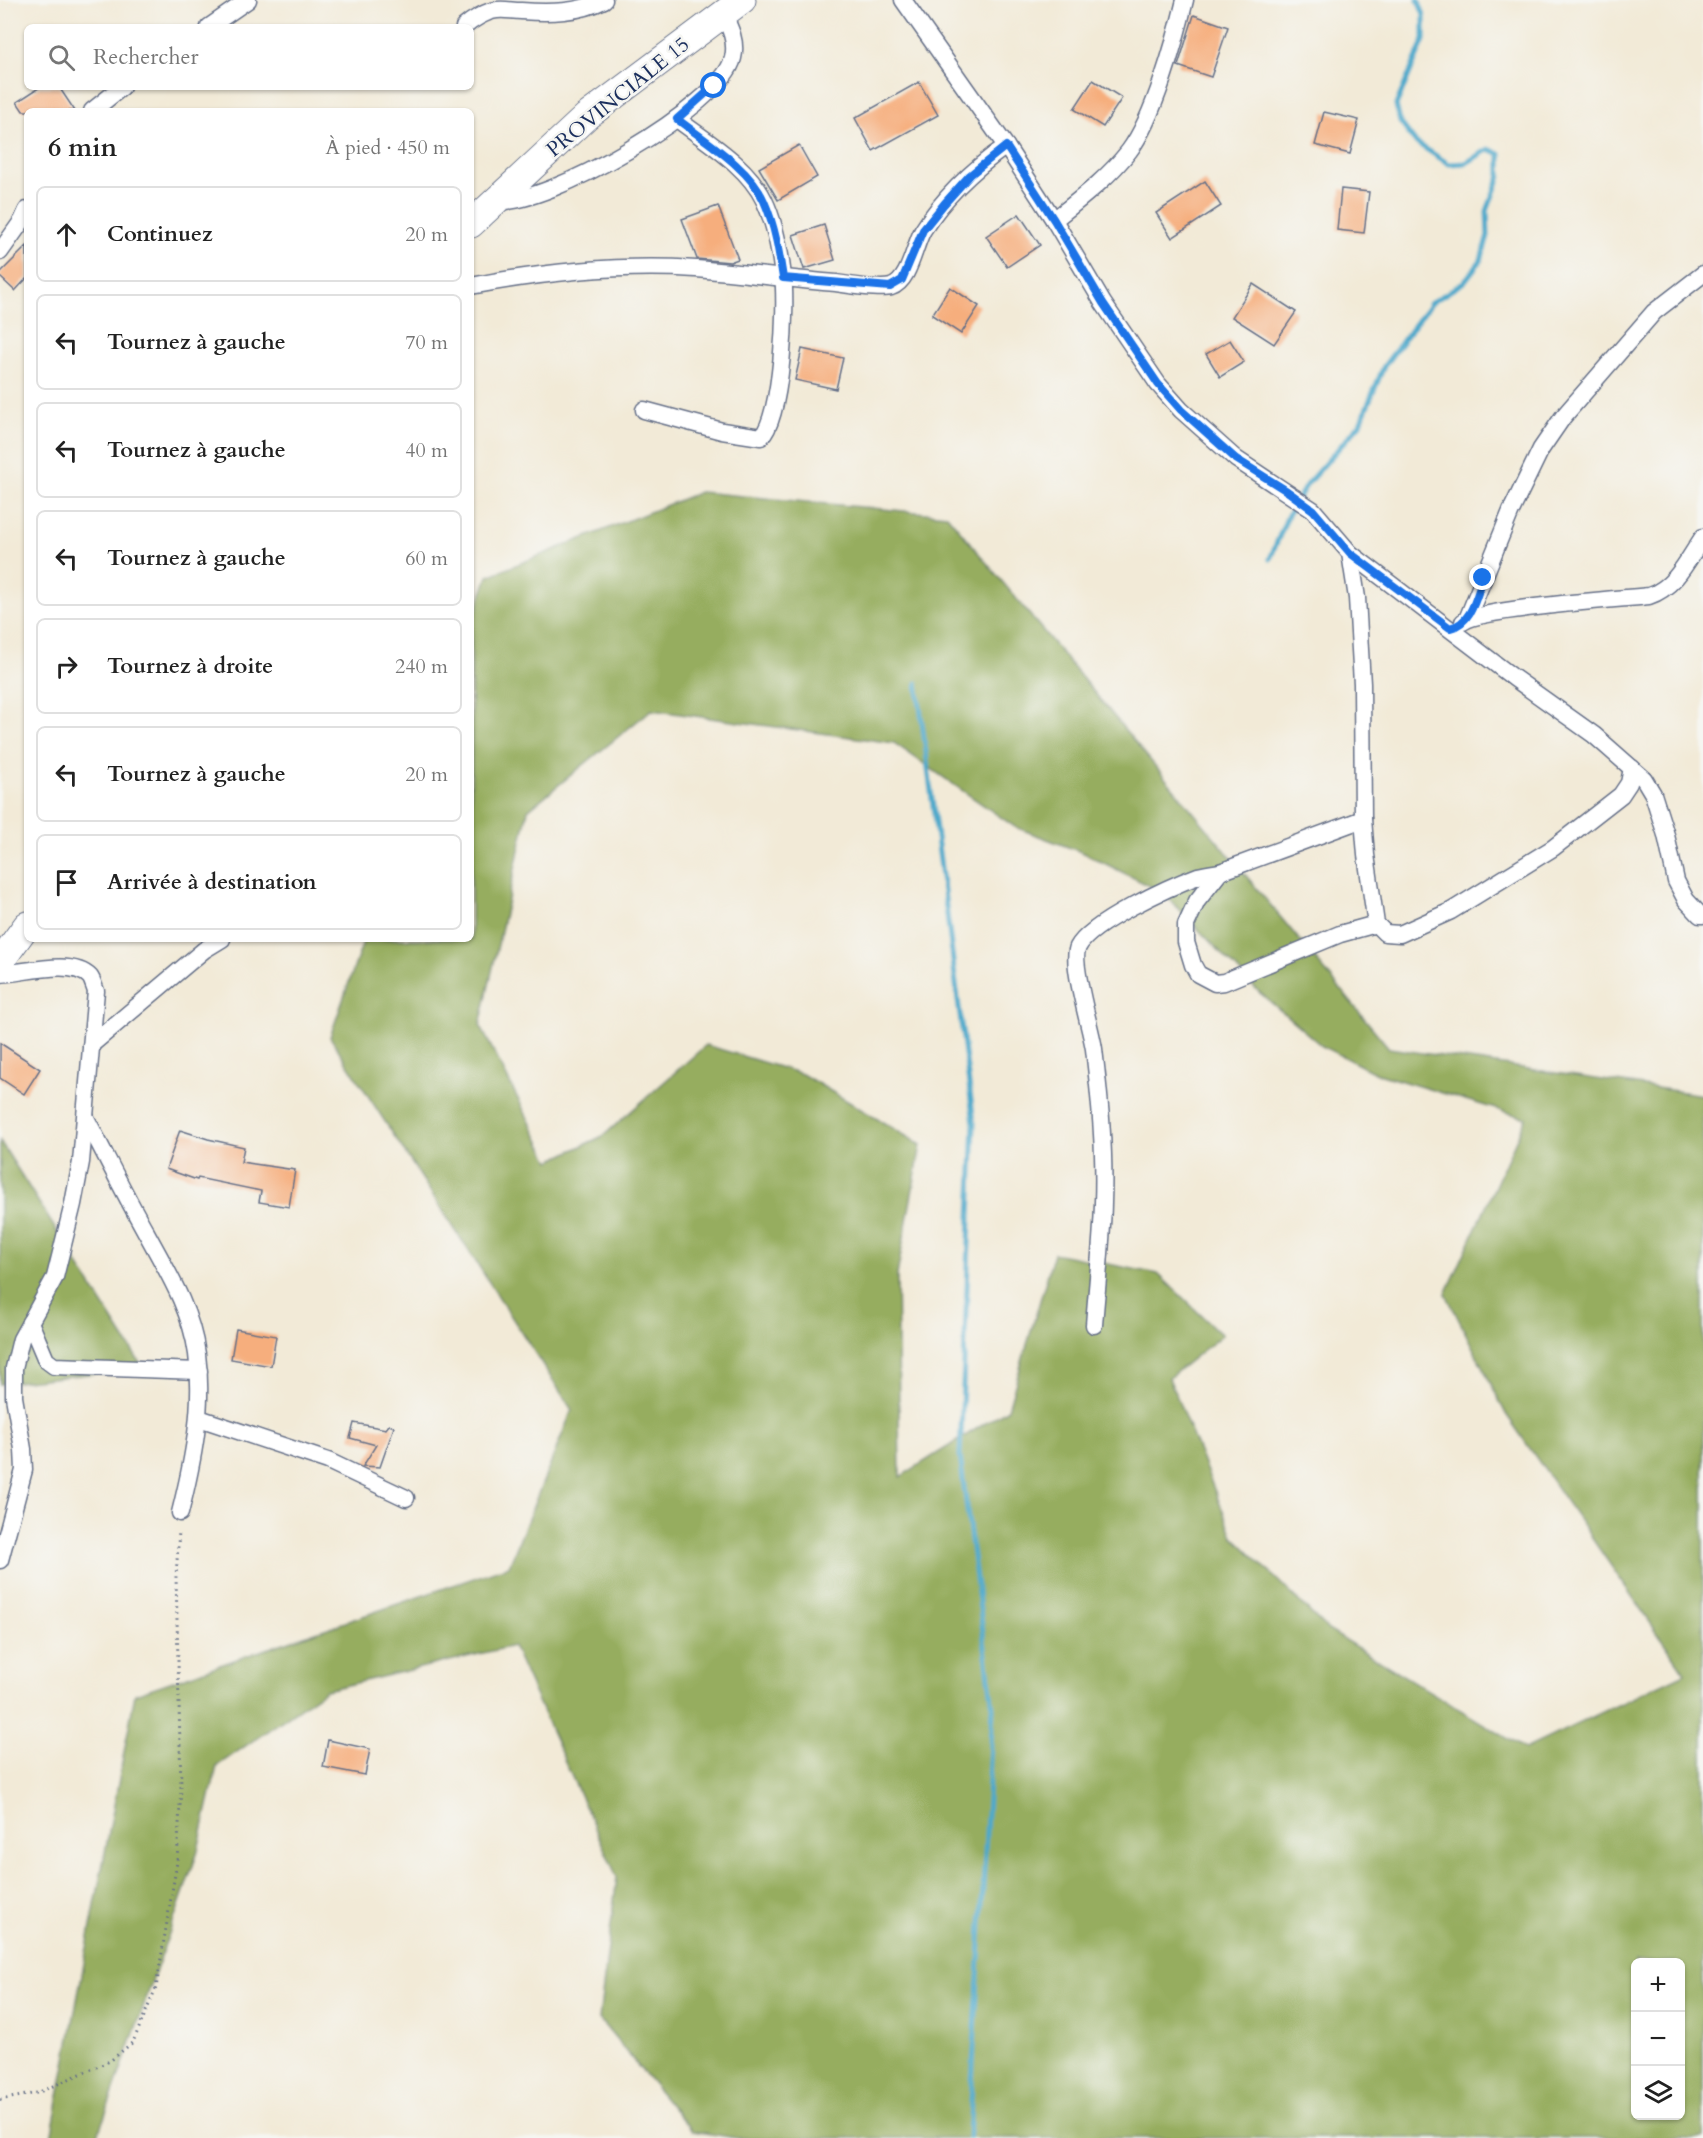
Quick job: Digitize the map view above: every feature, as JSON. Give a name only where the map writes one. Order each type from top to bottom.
[{"type":"main road","name":"PROVINCIALE 15","points":[[474,221],[587,116],[733,7]]},
{"type":"main road","points":[[0,962],[24,929]]},
{"type":"street","points":[[213,24],[248,0]]},
{"type":"street","points":[[468,24],[496,10],[524,12],[574,10],[591,7],[604,0]]},
{"type":"street","points":[[903,0],[1006,146],[1054,220],[1103,303],[1158,384],[1181,410],[1236,459],[1313,510],[1350,553],[1514,678],[1594,735],[1644,779],[1653,794],[1666,835],[1676,881],[1686,900],[1703,915]]},
{"type":"street","points":[[1054,220],[1116,167],[1142,133],[1162,77],[1185,0]]},
{"type":"street","points":[[496,201],[507,202],[543,193],[584,174],[677,119],[705,96],[724,76],[733,58],[733,7]]},
{"type":"street","points":[[96,108],[118,90]]},
{"type":"street","points":[[644,410],[722,431],[761,437],[767,432],[775,404],[782,354],[783,278],[775,232],[764,199],[744,172],[677,119]]},
{"type":"street","points":[[474,285],[527,276],[638,267],[695,269],[890,287],[902,280],[923,230],[970,175],[1006,146]]},
{"type":"street","points":[[0,252],[24,217]]},
{"type":"street","points":[[1450,628],[1458,626],[1468,617],[1510,511],[1541,449],[1563,417],[1654,312],[1703,274]]},
{"type":"street","points":[[1468,617],[1660,593],[1671,584],[1703,537]]},
{"type":"street","points":[[1350,553],[1355,575],[1360,641],[1363,819],[1376,924],[1385,933],[1400,934],[1461,904],[1553,848],[1621,795],[1629,783],[1632,768]]},
{"type":"street","points":[[1094,1325],[1103,1202],[1103,1146],[1092,1036],[1075,961],[1077,948],[1086,936],[1116,916],[1200,875],[1220,872],[1363,819]]},
{"type":"street","points":[[1220,872],[1197,901],[1186,925],[1186,942],[1193,965],[1198,974],[1215,983],[1224,982],[1340,934],[1376,924]]},
{"type":"street","points":[[92,1045],[218,942]]},
{"type":"street","points":[[0,974],[59,967],[77,969],[91,978],[96,991],[81,1162],[63,1248],[55,1277],[21,1339],[14,1368],[14,1397],[23,1449],[24,1470],[0,1560]]},
{"type":"street","points":[[86,1118],[171,1275],[189,1317],[199,1371],[198,1418],[190,1473],[180,1513]]},
{"type":"street","points":[[30,1322],[46,1360],[54,1366],[199,1371]]},
{"type":"street","points":[[198,1418],[328,1461],[406,1498]]},
{"type":"path","points":[[0,2100],[37,2093],[110,2061],[134,2042],[156,1988],[177,1862],[180,1797],[176,1577],[180,1513]]},
{"type":"green space","points":[[700,492],[947,515],[1389,1048],[1703,1095],[1703,2138],[737,2138],[692,2131],[599,2019],[617,1877],[513,1646],[326,1690],[217,1766],[197,1854],[97,2138],[51,2138],[135,1694],[509,1566],[572,1410],[330,1037],[363,942],[474,942],[474,616],[488,576]],"holes":[[[651,710],[894,743],[1015,827],[1084,853],[1162,892],[1260,993],[1322,1046],[1375,1073],[1526,1118],[1446,1294],[1506,1414],[1685,1673],[1525,1749],[1328,1630],[1233,1536],[1169,1378],[1222,1335],[1158,1274],[1054,1253],[1008,1409],[900,1477],[897,1275],[921,1145],[802,1074],[706,1045],[603,1136],[550,1161],[480,1025],[528,810]]]},
{"type":"green space","points":[[0,1141],[143,1368],[0,1384]]},
{"type":"building","points":[[1194,15],[1228,27],[1211,77],[1178,66]]},
{"type":"building","points":[[1093,80],[1122,98],[1103,127],[1074,109]]},
{"type":"building","points":[[919,82],[938,115],[873,151],[855,118]]},
{"type":"building","points":[[35,90],[61,90],[73,108],[24,108],[23,111],[17,102]]},
{"type":"building","points":[[1324,112],[1359,120],[1350,154],[1315,145]]},
{"type":"building","points":[[799,145],[817,177],[778,200],[759,168]]},
{"type":"building","points":[[1205,181],[1221,206],[1172,238],[1156,213]]},
{"type":"building","points":[[1341,189],[1369,192],[1364,233],[1337,230]]},
{"type":"building","points":[[718,206],[738,259],[730,262],[697,259],[682,219]]},
{"type":"building","points":[[1019,214],[1040,245],[1007,267],[986,236]]},
{"type":"building","points":[[824,225],[835,260],[804,269],[793,235]]},
{"type":"building","points":[[24,249],[24,281],[15,291],[0,277],[0,273]]},
{"type":"building","points":[[1253,284],[1296,312],[1274,344],[1232,317]]},
{"type":"building","points":[[950,287],[979,306],[961,334],[932,315]]},
{"type":"building","points":[[1230,340],[1244,362],[1220,377],[1206,354]]},
{"type":"building","points":[[802,349],[843,358],[836,389],[795,380]]},
{"type":"building","points":[[0,1043],[40,1069],[24,1094],[0,1078]]},
{"type":"building","points":[[180,1130],[244,1147],[241,1162],[295,1170],[289,1207],[259,1202],[261,1191],[198,1178],[197,1180],[166,1169]]},
{"type":"building","points":[[236,1329],[276,1336],[271,1366],[231,1359]]},
{"type":"building","points":[[354,1423],[386,1429],[389,1425],[394,1427],[380,1467],[363,1466],[376,1445],[350,1438]]},
{"type":"building","points":[[328,1740],[370,1749],[365,1775],[323,1767]]},
{"type":"waterway","points":[[1270,559],[1288,515],[1307,484],[1360,424],[1384,366],[1431,303],[1464,282],[1481,260],[1488,236],[1487,211],[1500,176],[1500,154],[1489,149],[1466,163],[1449,164],[1415,142],[1400,122],[1396,105],[1424,40],[1424,15],[1418,0]]},
{"type":"waterway","points":[[917,683],[974,1123],[960,1456],[993,1708],[969,2138]]},
{"type":"route","points":[[714,86],[677,119],[744,172],[764,199],[775,232],[783,278],[890,287],[902,280],[923,230],[970,175],[1006,146],[1054,220],[1103,303],[1158,384],[1208,435],[1236,459],[1313,510],[1350,553],[1450,628],[1458,626],[1468,617],[1483,578]]}]
